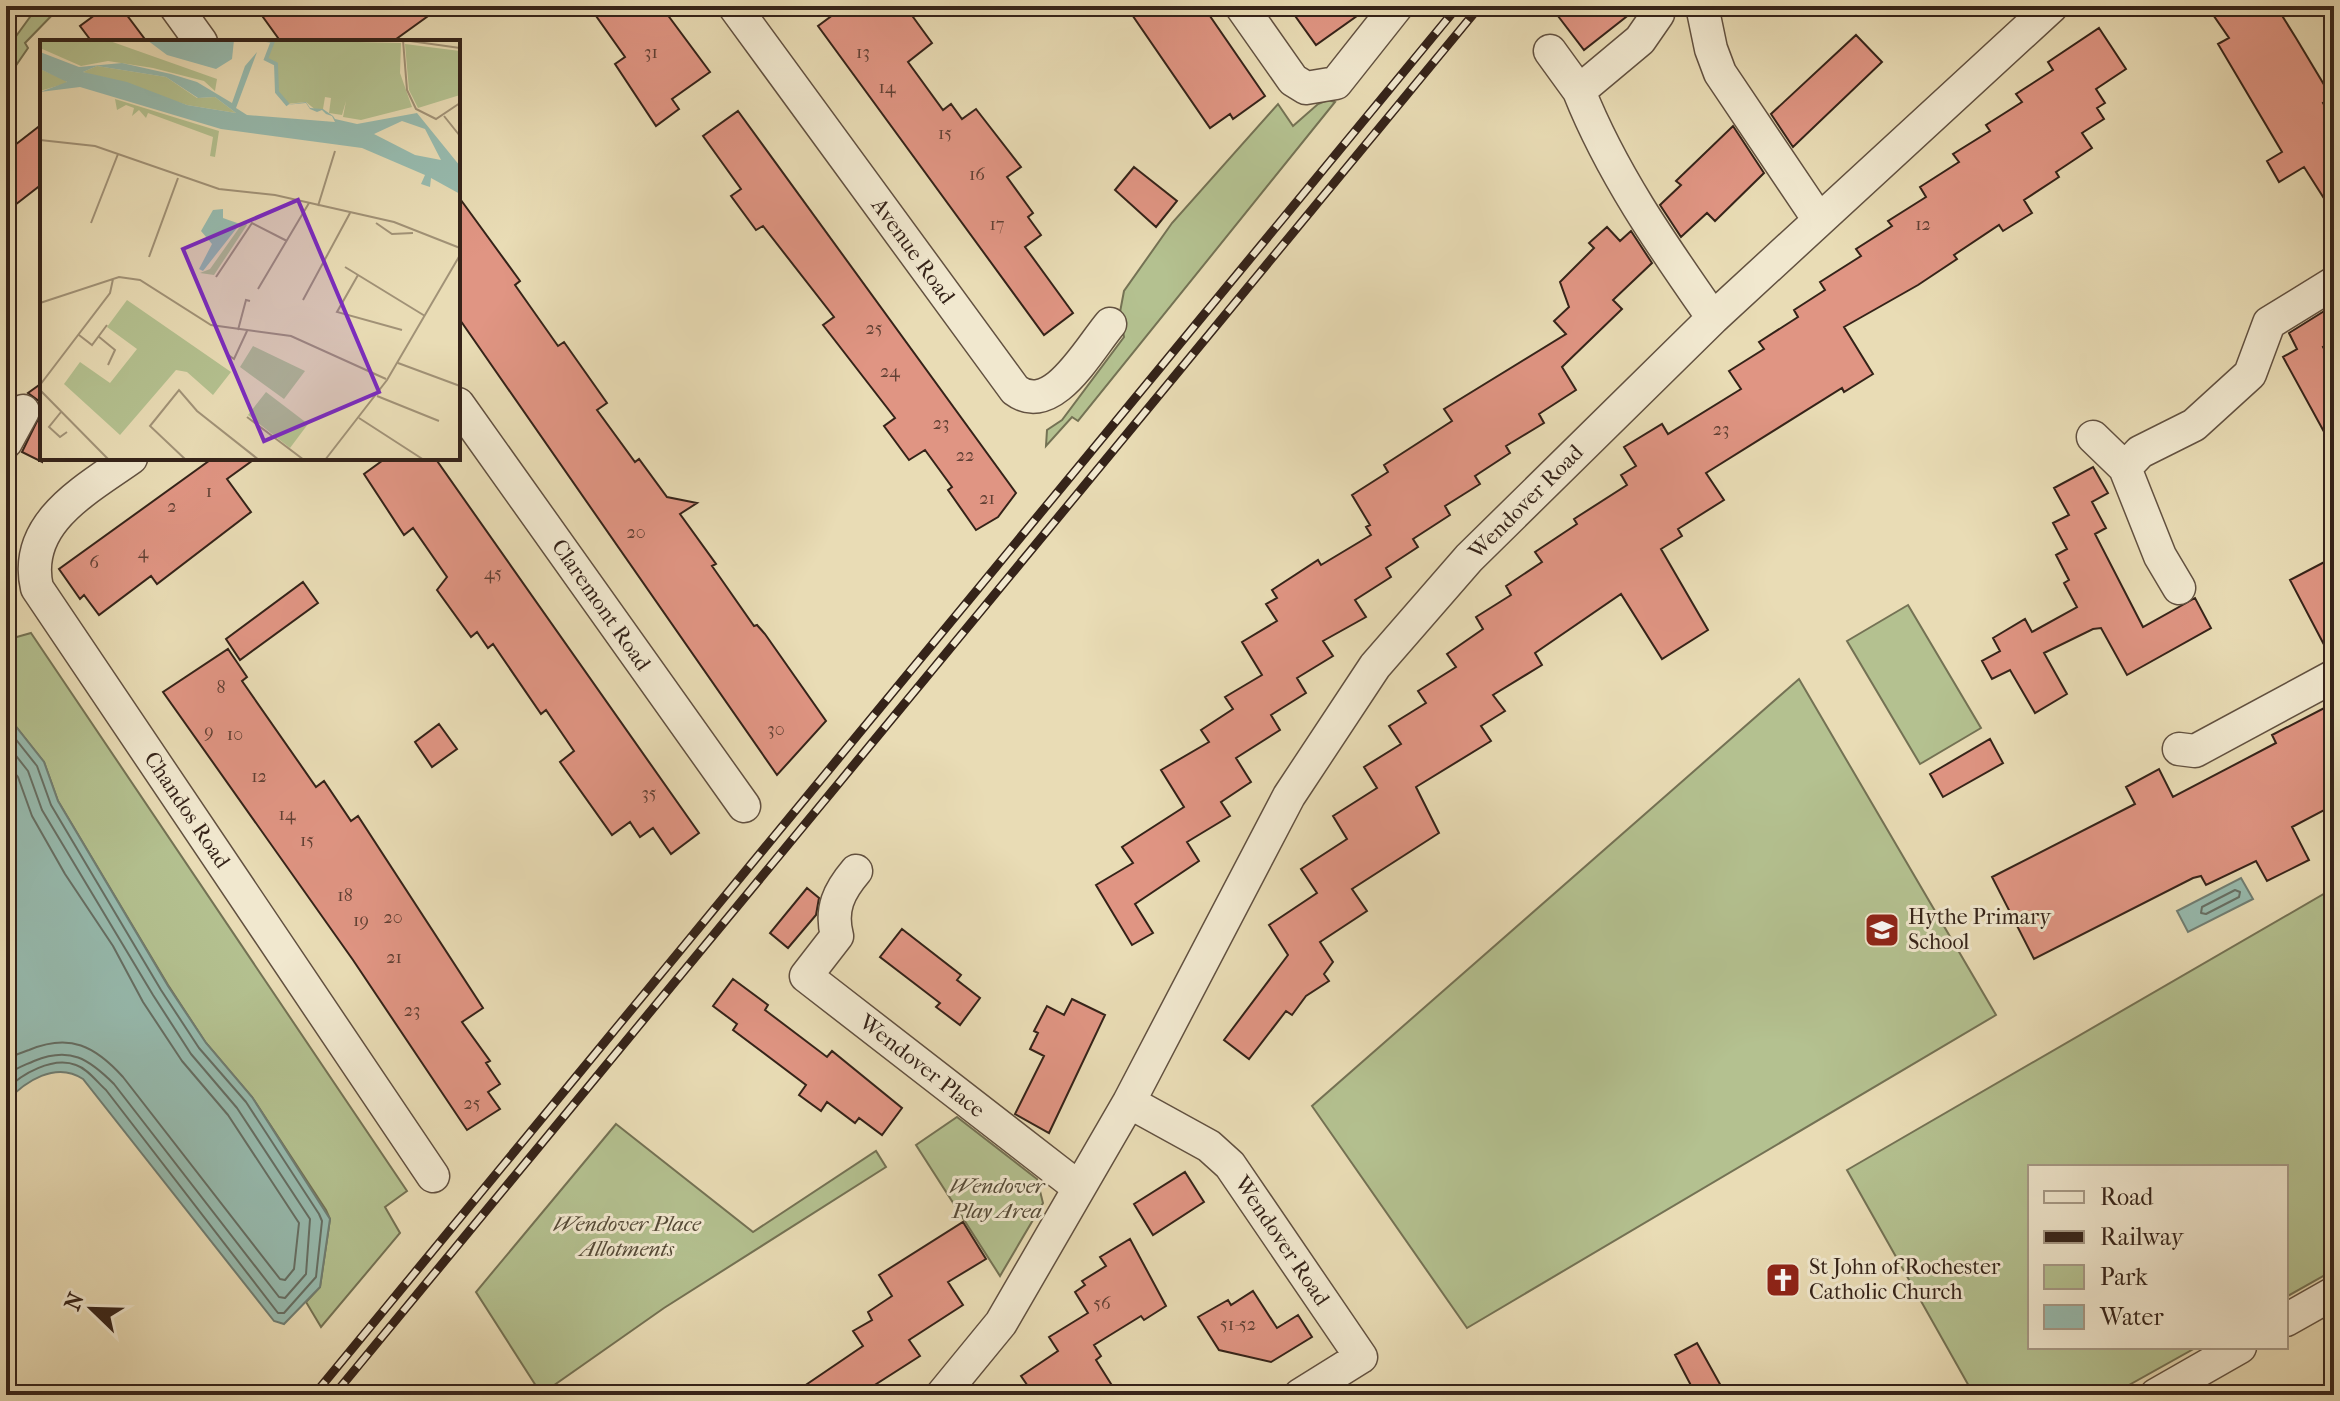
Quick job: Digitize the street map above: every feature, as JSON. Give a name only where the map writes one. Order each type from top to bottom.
[{"type":"street","points":[[175,6],[200,40]]},
{"type":"street","name":"Avenue Road","points":[[734,6],[1015,390],[1027,399],[1039,399],[1057,389],[1110,324]]},
{"type":"street","points":[[1241,6],[1293,80],[1306,88],[1336,83],[1397,6]]},
{"type":"street","points":[[1702,6],[1711,49],[1720,73],[1819,220]]},
{"type":"street","name":"Wendover Road","points":[[942,1395],[1001,1323],[1129,1102],[1289,796],[1375,666],[1469,558],[1713,318],[2052,6]]},
{"type":"street","points":[[1579,91],[1640,40],[1658,14]]},
{"type":"street","points":[[1550,51],[1579,91],[1592,124],[1644,219],[1713,318]]},
{"type":"street","points":[[2125,468],[2140,452],[2194,425],[2250,374],[2269,323],[2334,283]]},
{"type":"street","name":"Claremont Road","points":[[460,407],[744,806]]},
{"type":"street","points":[[6,442],[23,411]]},
{"type":"street","points":[[2093,437],[2125,468],[2160,556],[2179,588]]},
{"type":"street","name":"Chandos Road","points":[[128,460],[62,507],[42,534],[34,562],[37,588],[433,1176]]},
{"type":"street","points":[[2179,749],[2195,751],[2334,676]]},
{"type":"street","name":"Wendover Place","points":[[856,871],[843,887],[832,916],[837,936],[806,976],[1078,1187]]},
{"type":"street","name":"Wendover Road","points":[[1129,1102],[1209,1146],[1230,1165],[1361,1357],[1300,1395]]},
{"type":"street","points":[[2288,1319],[2334,1293]]},
{"type":"street","points":[[2156,1395],[2236,1349]]},
{"type":"green space","points":[[38,6],[61,6],[25,43],[28,48],[6,80],[6,50]]},
{"type":"green space","points":[[1328,100],[1335,102],[1078,421],[1072,417],[1046,446],[1047,430],[1062,420],[1124,337],[1120,312],[1124,291],[1172,223],[1278,104],[1293,126],[1318,104]]},
{"type":"green space","points":[[1908,605],[1981,728],[1920,764],[1847,641]]},
{"type":"green space","points":[[31,633],[407,1191],[385,1207],[400,1233],[321,1327],[306,1302],[320,1287],[330,1219],[326,1210],[252,1097],[206,1043],[168,985],[58,801],[44,762],[6,714],[6,640]]},
{"type":"green space","points":[[1799,679],[1996,1015],[1467,1328],[1312,1106]]},
{"type":"green space","points":[[2334,888],[2334,1270],[2288,1296],[2288,1165],[2028,1165],[2028,1349],[2193,1349],[2111,1395],[1974,1395],[1847,1170]]},
{"type":"green space","name":"Wendover Play Area","points":[[957,1117],[1037,1179],[1043,1203],[1000,1276],[916,1145]]},
{"type":"green space","name":"Wendover Place Allotments","points":[[616,1124],[753,1232],[876,1151],[886,1167],[664,1308],[540,1395],[530,1395],[538,1389],[476,1292]]},
{"type":"water","points":[[6,714],[44,762],[58,801],[168,986],[206,1043],[252,1097],[330,1219],[320,1287],[284,1324],[274,1321],[83,1079],[73,1074],[52,1073],[22,1087],[6,1102]]},
{"type":"water","points":[[2241,878],[2253,899],[2188,932],[2177,911]]},
{"type":"building","points":[[107,6],[120,6],[146,40],[90,40],[80,26]]},
{"type":"building","points":[[255,6],[442,6],[395,40],[280,40]]},
{"type":"building","points":[[589,6],[661,6],[710,72],[672,99],[679,109],[656,126],[615,64],[625,57]]},
{"type":"building","points":[[845,6],[905,6],[932,43],[908,62],[943,110],[951,104],[962,119],[976,109],[1021,167],[1007,177],[1033,213],[1028,217],[1041,235],[1025,247],[1073,313],[1044,335],[818,26]]},
{"type":"building","points":[[1126,6],[1203,6],[1265,96],[1233,119],[1230,114],[1210,128]]},
{"type":"building","points":[[1288,6],[1371,6],[1316,45]]},
{"type":"building","points":[[1571,6],[1640,6],[1584,50],[1558,16]]},
{"type":"building","points":[[2207,6],[2276,6],[2296,38],[2332,98],[2323,103],[2334,123],[2334,214],[2304,167],[2279,182],[2267,161],[2282,152],[2218,44],[2229,38]]},
{"type":"building","points":[[2099,28],[2126,69],[2096,89],[2105,103],[2097,108],[2104,119],[2082,133],[2092,148],[2056,172],[2059,177],[2024,200],[2032,213],[2003,231],[1999,225],[1954,255],[1957,259],[1918,285],[1844,327],[1873,374],[1844,392],[1842,388],[1706,473],[1724,500],[1678,529],[1682,536],[1661,549],[1708,630],[1662,659],[1621,594],[1535,653],[1542,665],[1493,695],[1505,711],[1481,726],[1491,741],[1416,787],[1439,833],[1352,889],[1367,911],[1320,942],[1333,962],[1324,974],[1329,981],[1306,996],[1292,1015],[1286,1011],[1249,1059],[1224,1040],[1288,955],[1269,925],[1317,893],[1301,869],[1347,839],[1333,816],[1377,788],[1364,767],[1401,744],[1389,726],[1426,703],[1418,691],[1456,667],[1447,654],[1483,629],[1476,617],[1511,595],[1506,586],[1542,562],[1535,552],[1577,524],[1574,519],[1627,485],[1621,475],[1636,466],[1624,447],[1662,424],[1668,434],[1741,389],[1729,371],[1764,349],[1759,342],[1798,317],[1794,310],[1825,290],[1820,282],[1861,256],[1856,249],[1892,226],[1888,221],[1926,197],[1920,187],[1959,162],[1953,154],[1990,131],[1986,125],[2022,102],[2016,94],[2053,70],[2048,62]]},
{"type":"building","points":[[1856,35],[1882,62],[1793,147],[1771,114]]},
{"type":"building","points":[[738,111],[1016,493],[998,517],[976,530],[948,490],[952,487],[925,450],[909,460],[884,426],[895,418],[823,325],[834,317],[763,226],[756,230],[731,196],[741,189],[703,136]]},
{"type":"building","points":[[40,126],[40,186],[6,212],[6,152]]},
{"type":"building","points":[[1733,126],[1764,173],[1715,221],[1707,213],[1681,237],[1660,205],[1681,185],[1676,181]]},
{"type":"building","points":[[1134,167],[1177,201],[1156,227],[1115,190]]},
{"type":"building","points":[[460,199],[520,281],[515,285],[558,346],[564,342],[607,403],[597,410],[635,462],[639,459],[667,497],[697,503],[680,514],[716,564],[712,566],[754,626],[757,625],[765,634],[826,721],[777,775],[460,320]]},
{"type":"building","points":[[1607,227],[1620,241],[1631,231],[1652,263],[1613,300],[1622,309],[1562,367],[1576,390],[1539,414],[1544,423],[1506,446],[1510,453],[1475,476],[1480,484],[1445,506],[1450,515],[1413,539],[1418,547],[1386,568],[1391,577],[1355,600],[1366,617],[1323,641],[1333,656],[1297,678],[1306,693],[1271,715],[1280,730],[1236,758],[1251,782],[1221,802],[1230,816],[1187,842],[1199,861],[1135,904],[1153,933],[1132,945],[1096,885],[1133,863],[1122,847],[1184,807],[1161,770],[1209,742],[1201,730],[1233,709],[1225,697],[1262,675],[1242,642],[1277,621],[1266,604],[1277,598],[1272,590],[1318,560],[1321,565],[1371,535],[1366,527],[1370,525],[1352,495],[1388,472],[1384,465],[1452,421],[1444,409],[1566,334],[1554,321],[1569,307],[1560,282],[1594,248],[1589,243]]},
{"type":"building","points":[[2334,305],[2334,341],[2323,347],[2334,367],[2334,450],[2283,357],[2297,349],[2289,333]]},
{"type":"building","points":[[40,384],[40,404],[39,401],[28,393]]},
{"type":"building","points":[[40,415],[42,462],[22,452]]},
{"type":"building","points":[[210,460],[253,460],[227,479],[251,512],[157,584],[151,576],[99,615],[84,595],[80,599],[59,569]]},
{"type":"building","points":[[383,460],[436,460],[699,833],[671,854],[653,828],[640,837],[630,822],[612,835],[560,762],[574,751],[546,710],[541,714],[493,644],[488,648],[477,632],[471,637],[437,590],[447,577],[413,528],[404,535],[364,474]]},
{"type":"building","points":[[2093,467],[2108,493],[2092,502],[2106,528],[2095,534],[2143,627],[2195,598],[2211,628],[2127,675],[2101,628],[2093,629],[2044,653],[2067,694],[2035,713],[2010,670],[1992,679],[1982,661],[2000,651],[1993,638],[2025,619],[2032,632],[2077,607],[2064,583],[2069,580],[2056,555],[2067,549],[2053,523],[2069,515],[2054,488]]},
{"type":"building","points":[[2334,557],[2334,657],[2331,658],[2290,580]]},
{"type":"building","points":[[303,582],[318,603],[240,660],[226,639]]},
{"type":"building","points":[[228,649],[247,677],[242,681],[316,787],[324,781],[351,821],[358,816],[483,1008],[462,1022],[490,1061],[486,1063],[500,1084],[488,1092],[500,1109],[467,1130],[353,960],[163,692]]},
{"type":"building","points":[[2334,703],[2334,805],[2292,827],[2309,860],[2267,881],[2256,861],[2206,885],[2201,876],[2193,878],[2034,959],[1992,877],[2135,804],[2126,787],[2159,769],[2173,797],[2276,743],[2272,735]]},
{"type":"building","points":[[439,724],[457,749],[432,767],[415,742]]},
{"type":"building","points":[[1990,739],[2003,763],[1943,797],[1930,774]]},
{"type":"building","points":[[807,888],[819,898],[816,915],[788,948],[770,933]]},
{"type":"building","points":[[902,929],[961,975],[957,980],[980,998],[960,1025],[936,1007],[940,1003],[880,957]]},
{"type":"building","points":[[733,979],[768,1005],[765,1010],[827,1057],[832,1051],[902,1108],[882,1135],[859,1118],[855,1123],[827,1102],[821,1111],[799,1095],[806,1085],[733,1030],[737,1024],[713,1006]]},
{"type":"building","points":[[1072,999],[1105,1015],[1049,1133],[1015,1114],[1044,1056],[1030,1049],[1038,1033],[1034,1031],[1047,1006],[1064,1015]]},
{"type":"building","points":[[1185,1172],[1204,1202],[1153,1235],[1134,1204]]},
{"type":"building","points":[[963,1222],[986,1259],[948,1282],[963,1305],[909,1340],[920,1356],[859,1395],[791,1395],[863,1346],[853,1331],[872,1320],[868,1312],[892,1296],[879,1275]]},
{"type":"building","points":[[1130,1239],[1166,1306],[1144,1320],[1141,1316],[1094,1345],[1101,1356],[1096,1360],[1118,1395],[1034,1395],[1021,1376],[1058,1351],[1049,1337],[1088,1313],[1075,1292],[1085,1285],[1082,1281],[1106,1266],[1100,1257]]},
{"type":"building","points":[[1253,1291],[1277,1328],[1298,1315],[1312,1337],[1271,1362],[1219,1350],[1198,1317],[1228,1300],[1231,1305]]},
{"type":"building","points":[[1697,1343],[1726,1395],[1696,1395],[1675,1355]]},
{"type":"railway","points":[[314,1395],[1458,6]]},
{"type":"railway","points":[[334,1395],[1480,6]]},
{"type":"place","name":"Hythe Primary School","points":[[1882,930]]},
{"type":"place","name":"St John of Rochester Catholic Church","points":[[1783,1280]]}]
